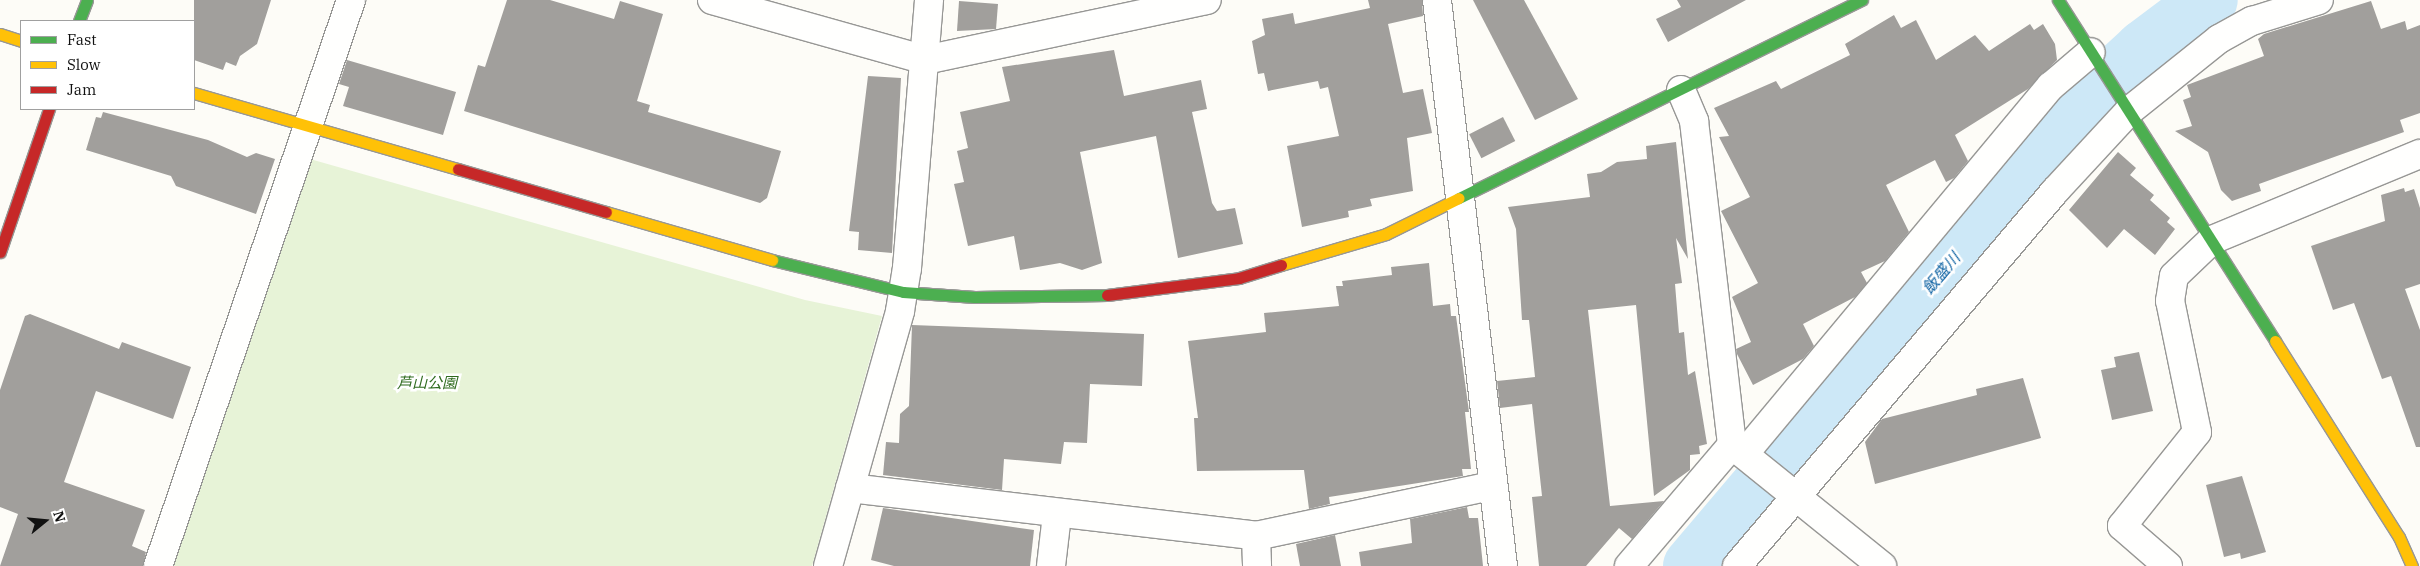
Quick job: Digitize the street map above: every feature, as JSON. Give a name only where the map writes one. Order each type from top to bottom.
[{"type":"street","points":[[79,20],[87,0]]},
{"type":"street","points":[[158,566],[351,0]]},
{"type":"street","points":[[712,0],[924,60],[1177,3],[1207,0]]},
{"type":"street","points":[[828,566],[903,292],[929,0]]},
{"type":"street","points":[[1437,0],[1457,203],[1503,566]]},
{"type":"street","points":[[195,93],[786,265],[903,292],[1013,298],[1138,294],[1188,288],[1330,254],[1457,203],[1862,0]]},
{"type":"street","points":[[2058,0],[2399,537],[2412,566]]},
{"type":"street","points":[[1737,566],[1794,493],[2127,107],[2219,39],[2252,21],[2319,0]]},
{"type":"street","points":[[0,34],[20,41]]},
{"type":"street","points":[[1629,566],[1741,452],[2051,86],[2093,55]]},
{"type":"street","points":[[1681,90],[1694,122],[1741,452],[1882,566]]},
{"type":"street","points":[[0,252],[49,110]]},
{"type":"street","points":[[2168,566],[2122,526],[2197,432],[2170,301],[2174,276],[2212,240],[2420,154]]},
{"type":"street","points":[[850,488],[1057,515],[1256,536],[1492,486]]},
{"type":"street","points":[[1050,566],[1057,515]]},
{"type":"street","points":[[1256,536],[1257,566]]},
{"type":"green space","name":"芦山公園","points":[[310,159],[805,300],[882,316],[812,566],[170,566]]},
{"type":"building","points":[[194,0],[271,0],[257,44],[240,56],[236,66],[226,62],[223,70],[195,60]]},
{"type":"building","points":[[507,0],[550,0],[614,19],[620,1],[663,14],[637,101],[650,105],[648,112],[781,151],[767,198],[760,203],[464,111],[478,65],[485,67]]},
{"type":"building","points":[[1368,0],[1422,0],[1423,16],[1388,24],[1403,93],[1423,89],[1432,133],[1407,138],[1413,191],[1370,199],[1372,206],[1348,211],[1349,217],[1302,227],[1287,146],[1339,136],[1328,87],[1320,89],[1318,81],[1268,91],[1264,73],[1258,74],[1252,41],[1265,35],[1262,19],[1293,13],[1295,24],[1370,8]]},
{"type":"building","points":[[1473,0],[1524,0],[1578,99],[1535,120]]},
{"type":"building","points":[[1677,0],[1746,0],[1668,42],[1656,19],[1681,7]]},
{"type":"building","points":[[959,1],[998,4],[996,29],[957,31]]},
{"type":"building","points":[[2371,1],[2381,29],[2405,21],[2407,30],[2420,25],[2420,113],[2400,120],[2404,132],[2259,184],[2261,191],[2232,201],[2221,190],[2208,152],[2175,131],[2192,126],[2183,100],[2191,97],[2187,85],[2264,56],[2258,39],[2264,34]]},
{"type":"building","points":[[1894,15],[1901,28],[1916,20],[1936,60],[1975,35],[1989,51],[2030,24],[2034,30],[2043,24],[2055,44],[2057,60],[2028,89],[1955,135],[1968,161],[1954,178],[1946,182],[1935,160],[1886,185],[1909,232],[1885,261],[1861,272],[1867,283],[1855,297],[1803,324],[1814,346],[1803,359],[1753,385],[1737,354],[1736,349],[1751,342],[1732,297],[1758,283],[1721,211],[1750,197],[1719,137],[1729,136],[1714,108],[1776,81],[1781,89],[1850,55],[1845,44]]},
{"type":"building","points":[[1114,50],[1124,96],[1201,80],[1207,109],[1192,112],[1212,203],[1217,211],[1235,208],[1243,244],[1178,258],[1156,136],[1080,152],[1102,263],[1082,270],[1060,263],[1020,270],[1014,236],[968,246],[954,184],[964,182],[957,151],[968,148],[960,112],[1010,101],[1002,67]]},
{"type":"building","points":[[347,60],[456,92],[443,135],[343,106],[349,87],[339,84]]},
{"type":"building","points":[[868,76],[901,78],[892,253],[858,250],[859,232],[849,231]]},
{"type":"building","points":[[103,112],[208,140],[247,157],[256,153],[275,159],[256,214],[176,186],[171,176],[86,150],[96,117],[101,118]]},
{"type":"building","points":[[1503,117],[1515,141],[1481,158],[1469,134]]},
{"type":"building","points":[[1676,142],[1688,259],[1676,238],[1682,283],[1675,284],[1679,333],[1684,332],[1688,375],[1695,371],[1707,444],[1699,446],[1700,454],[1690,455],[1690,470],[1654,496],[1636,305],[1588,310],[1610,506],[1664,501],[1632,539],[1619,528],[1586,566],[1539,566],[1532,497],[1542,496],[1532,404],[1500,408],[1497,381],[1535,377],[1529,320],[1522,320],[1516,229],[1508,207],[1590,197],[1587,174],[1601,172],[1617,162],[1647,159],[1646,146]]},
{"type":"building","points":[[2118,152],[2136,168],[2130,175],[2154,195],[2150,200],[2170,218],[2167,222],[2175,229],[2155,255],[2124,229],[2107,248],[2069,210]]},
{"type":"building","points":[[2404,188],[2405,192],[2414,189],[2420,208],[2420,284],[2405,289],[2420,330],[2420,447],[2416,447],[2391,376],[2382,379],[2354,303],[2333,310],[2311,246],[2385,221],[2381,195]]},
{"type":"building","points":[[1429,263],[1433,306],[1450,304],[1451,316],[1456,316],[1469,412],[1465,412],[1471,469],[1462,469],[1463,476],[1329,497],[1330,504],[1309,509],[1304,470],[1197,471],[1194,418],[1198,418],[1188,341],[1266,332],[1264,313],[1339,306],[1336,286],[1343,286],[1342,281],[1392,275],[1391,267]]},
{"type":"building","points":[[30,314],[119,349],[122,342],[191,367],[173,419],[96,391],[64,482],[145,510],[132,546],[146,552],[143,566],[0,566],[18,514],[0,507],[0,390],[25,316]]},
{"type":"building","points":[[912,325],[1144,334],[1142,386],[1090,384],[1087,443],[1064,442],[1061,464],[1004,459],[1002,490],[883,475],[886,442],[899,443],[900,414],[909,406]]},
{"type":"building","points":[[2139,352],[2153,411],[2112,420],[2101,370],[2116,367],[2114,357]]},
{"type":"building","points":[[2023,378],[2041,438],[1875,484],[1865,442],[1882,419],[1977,395],[1976,389]]},
{"type":"building","points":[[2242,476],[2266,552],[2241,559],[2240,553],[2224,557],[2206,485]]},
{"type":"building","points":[[1467,507],[1469,518],[1478,518],[1483,566],[1361,566],[1359,552],[1412,543],[1410,519]]},
{"type":"building","points":[[883,508],[1034,530],[1030,566],[894,566],[871,560]]},
{"type":"building","points":[[1335,535],[1341,566],[1300,566],[1296,544]]},
{"type":"waterway","name":"飯盛川","points":[[1692,566],[2081,107],[2144,49],[2209,0]]},
{"type":"traffic: fast","points":[[79,20],[87,0]]},
{"type":"traffic: fast","points":[[1459,198],[1862,0]]},
{"type":"traffic: fast","points":[[2058,0],[2275,341]]},
{"type":"traffic: fast","points":[[772,260],[903,292],[975,297],[1107,295]]},
{"type":"traffic: slow","points":[[0,34],[20,41]]},
{"type":"traffic: slow","points":[[195,93],[458,169]]},
{"type":"traffic: slow","points":[[1281,265],[1386,234],[1459,198]]},
{"type":"traffic: slow","points":[[606,212],[772,260]]},
{"type":"traffic: slow","points":[[2275,341],[2399,537],[2412,566]]},
{"type":"traffic: jam","points":[[0,252],[49,110]]},
{"type":"traffic: jam","points":[[458,169],[606,212]]},
{"type":"traffic: jam","points":[[1107,295],[1239,278],[1281,265]]}]
